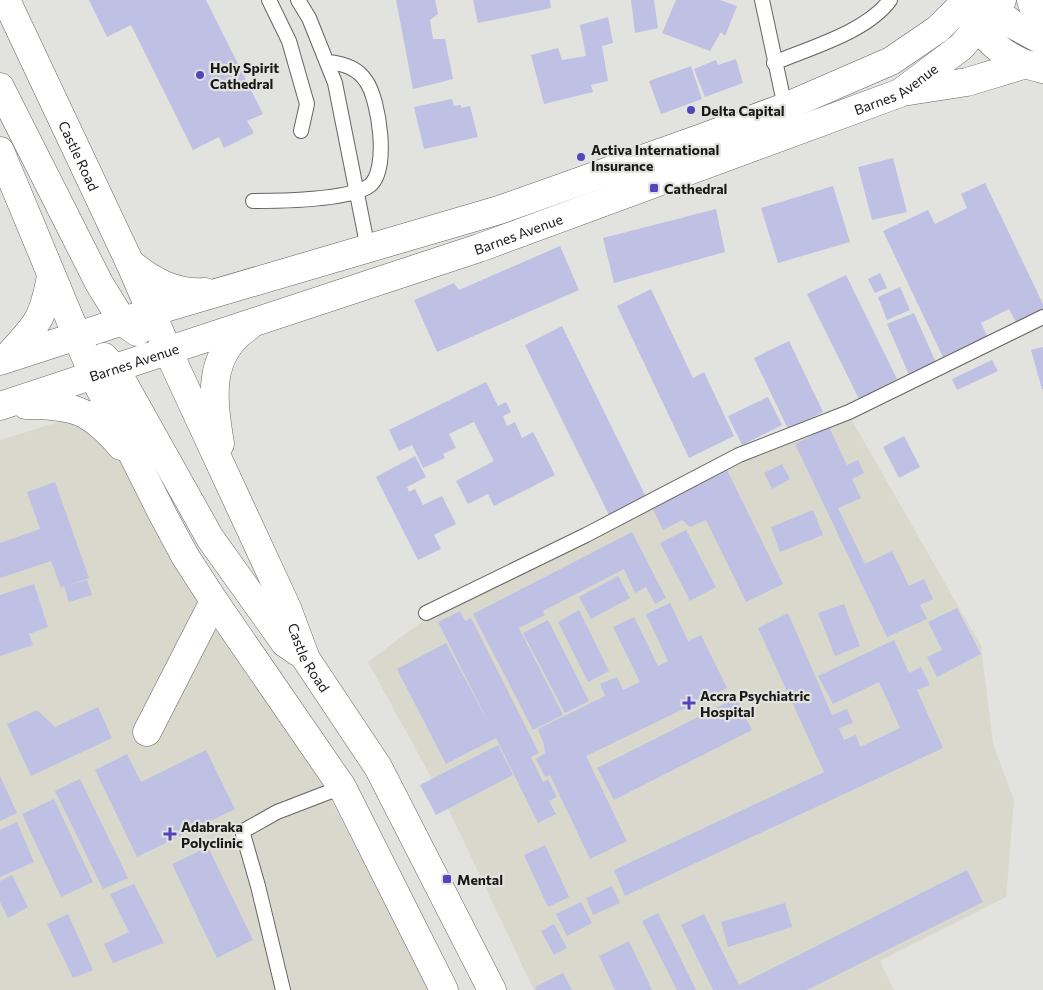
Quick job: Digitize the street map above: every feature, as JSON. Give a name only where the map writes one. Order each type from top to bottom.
[{"type":"main road","name":"Castle Road","points":[[6,0],[130,263],[137,322],[168,351],[287,608],[306,659],[378,767],[492,990]]},
{"type":"main road","points":[[1031,0],[1043,36]]},
{"type":"main road","points":[[981,8],[1043,41]]},
{"type":"main road","points":[[981,8],[992,43],[1033,67]]},
{"type":"main road","name":"Barnes Avenue","points":[[2,406],[106,369],[168,351],[479,248],[900,93],[961,47],[981,8]]},
{"type":"main road","name":"Barnes Avenue","points":[[2,360],[78,336],[137,322],[228,290],[499,210],[785,107],[891,61],[981,8]]},
{"type":"main road","points":[[900,93],[967,82],[1033,67]]},
{"type":"main road","points":[[0,87],[75,239],[137,322],[106,369]]},
{"type":"main road","points":[[0,151],[51,276],[78,336],[106,369],[210,538],[285,643],[306,659]]},
{"type":"main road","points":[[130,263],[150,280],[170,288],[192,293],[228,290]]},
{"type":"main road","points":[[2,360],[36,326],[45,307],[51,276]]},
{"type":"main road","points":[[225,475],[215,408],[215,374],[218,361],[229,343],[257,320]]},
{"type":"main road","points":[[106,369],[140,468],[185,556],[342,786],[444,990]]},
{"type":"main road","points":[[2,406],[47,405],[81,410],[107,430],[140,468]]},
{"type":"main road","points":[[147,732],[214,601]]},
{"type":"lane","points":[[269,0],[289,41],[307,104],[301,130]]},
{"type":"lane","points":[[298,0],[309,18],[335,83],[368,249]]},
{"type":"lane","points":[[762,0],[774,63],[785,107]]},
{"type":"lane","points":[[774,63],[858,27],[874,16],[890,0]]},
{"type":"lane","points":[[252,201],[286,201],[356,192],[370,186],[378,176],[381,152],[377,104],[366,80],[345,64],[326,62]]},
{"type":"lane","points":[[426,613],[586,535],[739,455],[849,412],[1043,317]]},
{"type":"lane","points":[[283,990],[258,886],[243,834],[245,830],[277,812],[342,786]]},
{"type":"shaded area","name":"Accra Psychiatric Hospital","points":[[846,410],[981,646],[993,744],[1014,800],[1006,897],[880,961],[894,990],[534,990],[447,806],[368,662],[432,614]]},
{"type":"shaded area","name":"Adabraka Polyclinic","points":[[94,411],[317,773],[430,990],[0,990],[0,440]]},
{"type":"building","name":"Holy Spirit Cathedral","points":[[89,0],[206,0],[263,114],[247,121],[254,133],[224,148],[219,137],[193,150],[131,25],[107,37]]},
{"type":"building","points":[[396,0],[435,0],[438,14],[430,20],[433,39],[445,39],[453,79],[413,89]]},
{"type":"building","points":[[473,0],[550,0],[551,8],[478,23]]},
{"type":"building","points":[[631,0],[654,0],[658,28],[635,33]]},
{"type":"building","points":[[676,0],[720,0],[737,6],[725,36],[721,32],[710,51],[662,33]]},
{"type":"building","points":[[608,17],[613,43],[602,46],[608,81],[591,85],[593,92],[544,104],[531,55],[558,48],[562,60],[586,56],[580,25]]},
{"type":"building","points":[[736,59],[743,83],[705,97],[694,69],[716,60],[718,65]]},
{"type":"building","points":[[691,66],[702,99],[661,114],[649,81]]},
{"type":"building","points":[[452,99],[454,106],[461,105],[461,108],[470,106],[478,137],[424,149],[414,107]]},
{"type":"building","points":[[893,158],[907,212],[872,220],[858,167]]},
{"type":"building","points":[[985,183],[1043,304],[1043,309],[1016,322],[1009,309],[981,323],[987,336],[943,357],[883,231],[928,210],[935,224],[967,208],[961,194]]},
{"type":"building","points":[[833,186],[850,242],[778,263],[761,208]]},
{"type":"building","points":[[716,209],[725,252],[614,283],[603,238]]},
{"type":"building","points":[[560,246],[579,290],[437,352],[414,300],[454,283],[459,290]]},
{"type":"building","points":[[880,273],[887,288],[875,293],[868,279]]},
{"type":"building","points":[[846,275],[897,379],[859,399],[807,294]]},
{"type":"building","points":[[900,287],[910,310],[887,320],[878,297]]},
{"type":"building","points":[[651,289],[693,378],[704,372],[734,436],[689,458],[617,306]]},
{"type":"building","points":[[914,313],[937,365],[910,377],[887,324]]},
{"type":"building","points":[[562,326],[648,501],[611,519],[525,345]]},
{"type":"building","points":[[789,341],[823,412],[788,429],[754,358]]},
{"type":"building","points":[[1043,347],[1043,389],[1042,389],[1031,350]]},
{"type":"building","points":[[992,360],[998,371],[957,390],[952,379]]},
{"type":"building","points":[[486,382],[498,406],[506,402],[511,412],[503,416],[507,426],[515,422],[522,438],[533,432],[555,475],[494,506],[488,494],[468,504],[456,481],[494,461],[474,422],[449,434],[456,448],[443,454],[445,458],[423,468],[412,445],[399,451],[389,430]]},
{"type":"building","points":[[768,397],[782,425],[742,445],[728,416]]},
{"type":"building","points":[[829,427],[847,465],[858,460],[864,473],[852,479],[861,498],[838,508],[865,564],[892,551],[909,586],[924,579],[933,599],[920,605],[927,619],[887,637],[795,444]]},
{"type":"building","points":[[904,436],[920,467],[899,478],[883,447]]},
{"type":"building","points":[[415,456],[426,477],[407,487],[409,492],[415,489],[423,505],[442,496],[456,524],[434,535],[441,549],[418,560],[376,477]]},
{"type":"building","points":[[782,464],[790,479],[772,489],[764,473]]},
{"type":"building","points":[[726,468],[783,584],[746,602],[706,520],[690,527],[682,520],[663,530],[651,505]]},
{"type":"building","points":[[55,482],[89,578],[69,585],[87,580],[92,595],[69,602],[64,586],[61,588],[51,561],[0,578],[0,543],[40,529],[27,492]]},
{"type":"building","points":[[813,510],[823,535],[780,552],[771,527]]},
{"type":"building","points":[[686,530],[716,587],[690,601],[660,543]]},
{"type":"building","points":[[632,532],[666,598],[655,604],[646,587],[635,593],[624,569],[543,611],[545,615],[519,628],[563,715],[533,730],[473,614]]},
{"type":"building","points":[[618,576],[630,598],[591,619],[579,597]]},
{"type":"building","points":[[34,584],[48,627],[29,634],[33,645],[0,656],[0,595]]},
{"type":"building","points":[[670,603],[688,641],[701,635],[727,688],[586,756],[627,841],[590,859],[550,775],[545,777],[536,759],[545,753],[544,744],[538,729],[605,696],[600,684],[617,677],[623,690],[640,682],[613,627],[634,617],[658,666],[668,661],[646,614]]},
{"type":"building","points":[[844,604],[860,646],[835,656],[818,613]]},
{"type":"building","points":[[957,608],[981,654],[937,677],[927,657],[942,650],[928,622]]},
{"type":"building","points":[[579,610],[609,671],[588,682],[558,622]]},
{"type":"building","points":[[460,611],[465,621],[471,618],[539,753],[531,757],[543,782],[548,779],[557,797],[549,801],[556,814],[538,823],[496,738],[446,764],[397,669],[446,643],[491,728],[438,622]]},
{"type":"building","points":[[788,613],[832,715],[847,709],[853,723],[839,728],[844,740],[856,735],[860,747],[900,728],[879,682],[833,704],[818,676],[894,640],[909,673],[921,667],[930,685],[917,690],[943,748],[625,896],[614,870],[824,772],[758,628]]},
{"type":"building","points":[[548,620],[589,701],[565,713],[523,633]]},
{"type":"building","points":[[736,698],[752,730],[614,800],[597,768]]},
{"type":"building","points":[[98,707],[112,738],[31,776],[7,724],[37,710],[55,727]]},
{"type":"building","points":[[498,745],[513,775],[436,815],[420,785]]},
{"type":"building","points":[[206,750],[235,809],[137,857],[95,770],[127,754],[141,782]]},
{"type":"building","points":[[0,776],[17,813],[0,821]]},
{"type":"building","points":[[80,779],[128,878],[103,889],[55,791]]},
{"type":"building","points":[[54,799],[93,882],[61,897],[22,814]]},
{"type":"building","points":[[17,822],[34,862],[0,877],[0,830]]},
{"type":"building","points":[[545,845],[569,897],[548,907],[524,855]]},
{"type":"building","points":[[208,847],[253,940],[217,958],[172,864]]},
{"type":"building","points":[[967,870],[983,902],[807,990],[713,990],[681,925],[704,914],[739,985]]},
{"type":"building","points":[[12,875],[28,907],[8,918],[0,902],[0,881]]},
{"type":"building","points":[[134,884],[164,943],[113,963],[104,944],[129,932],[110,894]]},
{"type":"building","points":[[612,886],[620,903],[593,915],[586,898]]},
{"type":"building","points":[[581,902],[592,923],[567,936],[556,914]]},
{"type":"building","points":[[785,903],[792,927],[728,947],[721,922]]},
{"type":"building","points":[[658,913],[696,990],[677,990],[642,921]]},
{"type":"building","points":[[68,914],[93,970],[73,978],[47,924]]},
{"type":"building","points":[[554,924],[567,948],[554,955],[541,931]]},
{"type":"building","points":[[629,941],[652,990],[615,990],[599,956]]},
{"type":"building","points":[[563,973],[572,990],[536,990],[535,987]]},
{"type":"place","name":"Holy Spirit Cathedral","points":[[200,75]]},
{"type":"place","name":"Delta Capital","points":[[691,110]]},
{"type":"place","name":"Activa International Insurance","points":[[581,157]]},
{"type":"place","name":"Cathedral","points":[[654,188]]},
{"type":"place","name":"Accra Psychiatric Hospital","points":[[689,703]]},
{"type":"place","name":"Adabraka Polyclinic","points":[[170,834]]},
{"type":"place","name":"Mental","points":[[447,879]]}]
